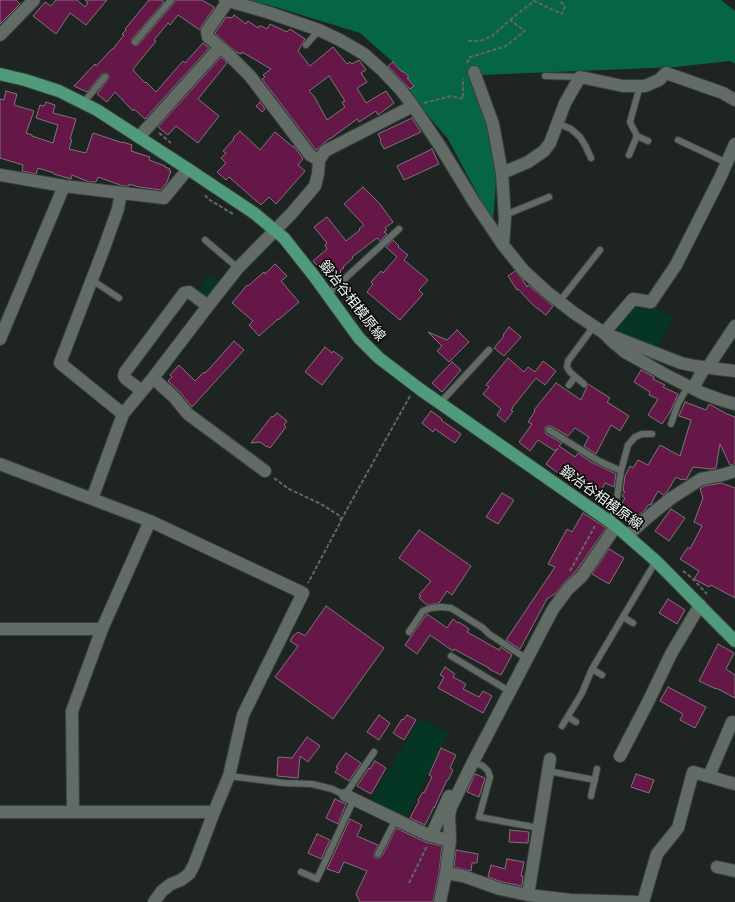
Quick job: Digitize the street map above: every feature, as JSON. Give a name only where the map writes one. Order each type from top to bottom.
[{"type":"main road","name":"鍛冶谷相模原線","points":[[0,74],[25,80],[59,92],[97,110],[254,213],[284,238],[328,294],[359,338],[379,358],[440,404],[628,535],[656,561],[735,641]]},
{"type":"street","points":[[0,35],[30,1]]},
{"type":"street","points":[[319,160],[310,155],[250,76],[208,37],[207,31],[227,1],[267,12],[319,30],[364,54],[392,80],[413,106],[440,146],[474,202],[524,271],[559,302],[599,330],[625,352],[691,387],[721,400],[735,404]]},
{"type":"street","points":[[139,137],[220,48]]},
{"type":"street","points":[[474,72],[494,124],[502,173],[505,215],[504,245]]},
{"type":"street","points":[[502,173],[528,162],[544,151],[550,143],[565,103],[580,77],[623,86],[645,86],[658,80],[666,73],[723,93],[735,100]]},
{"type":"street","points":[[92,499],[123,414],[153,378],[238,268],[291,214],[315,186],[319,160],[325,151],[413,106]]},
{"type":"street","points":[[599,330],[632,299],[651,302],[676,265],[720,178],[735,144]]},
{"type":"street","points":[[0,175],[64,186],[164,198],[188,169]]},
{"type":"street","points":[[0,339],[64,186]]},
{"type":"street","points":[[121,193],[118,209],[60,364],[123,414]]},
{"type":"street","points":[[142,391],[126,379],[124,376],[125,372],[184,293],[189,292],[208,306]]},
{"type":"street","points":[[691,387],[735,326]]},
{"type":"street","points":[[599,330],[681,363],[735,371]]},
{"type":"street","points":[[153,378],[174,397],[188,414],[265,471]]},
{"type":"street","points":[[0,464],[150,521],[303,593],[243,715],[237,748],[229,776],[194,865],[189,874],[162,891],[154,902]]},
{"type":"street","points":[[628,535],[670,499],[701,480],[735,471]]},
{"type":"street","points":[[73,812],[72,712],[102,629],[150,521]]},
{"type":"street","points":[[431,836],[451,807],[470,760],[524,656],[553,609],[568,589],[582,576],[614,524]]},
{"type":"street","points":[[620,756],[625,740],[671,654],[700,606]]},
{"type":"street","points":[[0,629],[102,629]]},
{"type":"street","points":[[709,776],[731,736],[732,722]]},
{"type":"street","points":[[528,895],[549,765]]},
{"type":"street","points":[[643,902],[657,854],[678,828],[693,772],[735,784]]},
{"type":"street","points":[[350,797],[431,836],[450,840]]},
{"type":"street","points":[[0,812],[214,812]]},
{"type":"street","points":[[440,902],[450,840],[445,814]]},
{"type":"street","points":[[717,867],[735,871]]},
{"type":"street","points":[[446,872],[463,876],[500,889],[528,895],[571,901],[637,902]]},
{"type":"lane","points":[[134,42],[171,0]]},
{"type":"lane","points":[[306,45],[319,30]]},
{"type":"lane","points":[[545,76],[580,77]]},
{"type":"lane","points":[[83,103],[105,77]]},
{"type":"lane","points":[[640,86],[630,122],[637,136],[648,141]]},
{"type":"lane","points":[[557,123],[571,129],[580,137],[591,158]]},
{"type":"lane","points":[[629,155],[637,136]]},
{"type":"lane","points":[[678,140],[727,163]]},
{"type":"lane","points":[[505,215],[549,197]]},
{"type":"lane","points":[[328,294],[399,229]]},
{"type":"lane","points":[[204,240],[238,268]]},
{"type":"lane","points":[[559,302],[600,250]]},
{"type":"lane","points":[[92,280],[119,298]]},
{"type":"lane","points":[[584,384],[570,372],[567,367],[568,361],[599,330]]},
{"type":"lane","points":[[440,404],[489,350]]},
{"type":"lane","points":[[569,385],[575,377]]},
{"type":"lane","points":[[671,424],[675,411],[691,387]]},
{"type":"lane","points":[[549,430],[594,458],[621,471]]},
{"type":"lane","points":[[614,524],[621,471],[628,445],[635,437],[642,434],[652,434]]},
{"type":"lane","points":[[722,475],[735,479]]},
{"type":"lane","points":[[562,726],[582,693],[592,669],[656,561]]},
{"type":"lane","points":[[409,632],[423,611],[431,608],[451,608],[524,656]]},
{"type":"lane","points":[[623,617],[633,623]]},
{"type":"lane","points":[[451,656],[507,689]]},
{"type":"lane","points":[[592,669],[602,675]]},
{"type":"lane","points":[[568,717],[576,722]]},
{"type":"lane","points":[[301,872],[317,879],[350,797],[374,752]]},
{"type":"lane","points":[[470,760],[483,766],[488,771],[490,777],[479,817],[539,828]]},
{"type":"lane","points":[[549,765],[594,780]]},
{"type":"lane","points":[[591,796],[597,769]]},
{"type":"lane","points":[[229,776],[284,783],[312,784],[332,789],[350,797]]},
{"type":"lane","points":[[378,854],[396,819]]},
{"type":"path","points":[[510,20],[534,2],[562,14],[565,6],[559,0]]},
{"type":"path","points":[[303,593],[341,520],[415,386]]},
{"type":"path","points":[[265,471],[289,489],[321,504],[337,514],[340,516],[341,520]]},
{"type":"path","points":[[570,571],[596,524]]},
{"type":"path","points":[[409,883],[425,850]]},
{"type":"green space","points":[[240,0],[721,0],[735,11],[735,64],[730,61],[675,67],[481,75],[499,139],[493,223],[448,139],[418,104],[395,64],[360,33],[266,4]]},
{"type":"green space","points":[[210,275],[224,286],[208,306],[194,295]]},
{"type":"green space","points":[[633,304],[653,307],[673,318],[656,349],[617,332],[614,327]]},
{"type":"green space","points":[[420,718],[448,733],[404,821],[367,804],[379,787]]},
{"type":"building","points":[[0,0],[16,0],[20,4],[0,24]]},
{"type":"building","points":[[56,0],[77,0],[85,7],[88,3],[85,0],[107,0],[86,25],[70,13],[56,34],[33,16],[45,2],[51,6]]},
{"type":"building","points":[[149,0],[162,0],[164,2],[132,39],[131,43],[134,46],[138,45],[175,0],[202,0],[214,8],[200,30],[178,15],[170,25],[168,23],[154,40],[156,41],[134,68],[133,70],[156,92],[183,61],[185,63],[203,43],[209,48],[145,119],[134,109],[133,111],[115,92],[107,102],[97,94],[109,78],[109,75],[106,73],[102,74],[87,92],[74,86],[95,64],[96,66],[113,49],[124,35],[122,34],[126,30],[125,29]]},
{"type":"building","points":[[234,15],[246,24],[248,21],[258,28],[261,26],[267,29],[270,24],[287,32],[290,29],[305,39],[298,51],[310,66],[333,47],[347,64],[350,62],[352,64],[359,60],[366,70],[361,73],[367,82],[357,88],[366,103],[386,91],[394,103],[378,115],[376,111],[359,122],[357,119],[316,150],[262,79],[265,77],[263,75],[271,69],[242,52],[241,54],[236,52],[215,33],[226,17],[232,18]],"holes":[[[329,76],[345,101],[342,102],[345,107],[327,120],[314,96],[309,91]]]},
{"type":"building","points":[[221,57],[227,63],[198,99],[219,116],[198,143],[176,126],[168,135],[158,127]]},
{"type":"building","points":[[393,62],[409,77],[407,78],[414,86],[410,89],[388,66]]},
{"type":"building","points":[[6,91],[17,94],[14,105],[34,111],[26,133],[53,143],[58,125],[36,118],[40,105],[44,106],[46,102],[55,105],[53,113],[76,119],[70,139],[72,140],[69,149],[86,153],[93,133],[132,145],[131,151],[150,157],[149,160],[170,169],[169,170],[171,171],[167,182],[161,190],[129,184],[129,186],[123,186],[98,177],[96,182],[89,182],[72,175],[71,179],[38,168],[36,174],[22,171],[23,165],[0,158],[0,99],[4,100]]},
{"type":"building","points":[[260,102],[265,109],[262,112],[256,106]]},
{"type":"building","points":[[412,118],[421,132],[384,149],[378,134]]},
{"type":"building","points":[[240,131],[260,150],[275,132],[293,147],[294,146],[303,159],[298,165],[305,171],[276,204],[269,197],[261,205],[229,177],[226,180],[217,172],[226,163],[221,158],[226,153],[223,151]]},
{"type":"building","points":[[432,149],[439,164],[404,180],[397,166]]},
{"type":"building","points":[[363,187],[380,204],[393,222],[385,228],[387,230],[384,232],[387,234],[380,241],[377,238],[352,257],[353,258],[340,271],[341,272],[334,279],[331,279],[313,261],[327,249],[325,245],[327,243],[314,227],[327,217],[346,241],[360,230],[359,229],[364,225],[344,204]]},
{"type":"building","points":[[393,240],[399,246],[398,247],[408,255],[404,260],[428,280],[419,290],[423,294],[400,320],[367,292],[373,284],[371,282],[381,271],[383,273],[397,257],[386,247]]},
{"type":"building","points":[[275,264],[287,276],[281,281],[299,302],[259,336],[249,325],[253,321],[232,303],[247,285],[248,286],[264,272],[265,274]]},
{"type":"building","points":[[515,271],[527,287],[528,285],[553,306],[546,315],[533,305],[518,289],[517,290],[508,276]]},
{"type":"building","points":[[509,327],[521,337],[504,356],[494,348]]},
{"type":"building","points":[[457,330],[469,342],[449,362],[437,351],[442,346],[428,332],[447,340]]},
{"type":"building","points":[[234,341],[244,350],[192,407],[180,392],[168,381],[172,377],[170,375],[179,365],[195,381],[209,369]]},
{"type":"building","points":[[325,347],[332,353],[333,351],[343,358],[322,385],[305,372]]},
{"type":"building","points":[[508,358],[524,372],[528,367],[535,372],[543,361],[556,371],[545,385],[536,378],[512,408],[511,410],[513,411],[505,422],[497,415],[501,409],[483,394],[489,387],[486,385]]},
{"type":"building","points":[[452,362],[461,370],[442,392],[432,383]]},
{"type":"building","points":[[641,370],[654,377],[653,379],[665,385],[663,387],[678,394],[670,412],[662,424],[648,415],[658,399],[649,395],[650,392],[634,382]]},
{"type":"building","points":[[556,383],[581,400],[588,384],[610,398],[607,402],[629,416],[620,431],[611,425],[596,454],[584,446],[589,437],[575,428],[568,436],[551,426],[547,426],[545,428],[546,434],[562,443],[559,446],[575,457],[578,453],[591,462],[616,474],[614,487],[605,483],[598,497],[589,492],[592,488],[563,467],[558,473],[546,464],[558,448],[555,451],[538,440],[530,451],[519,442],[532,424],[528,422],[535,411],[534,410]]},
{"type":"building","points":[[685,402],[706,410],[709,404],[735,417],[735,464],[730,465],[720,444],[716,468],[711,469],[693,467],[686,480],[676,477],[667,492],[663,495],[658,491],[652,504],[648,505],[645,510],[631,522],[619,515],[621,505],[625,498],[622,496],[625,492],[623,491],[625,476],[630,466],[633,468],[638,460],[648,465],[660,445],[680,456],[691,420],[679,416]]},
{"type":"building","points":[[431,411],[461,434],[455,443],[435,429],[433,432],[422,423]]},
{"type":"building","points":[[277,413],[287,421],[284,425],[286,427],[270,448],[260,442],[251,443],[272,416],[273,417]]},
{"type":"building","points":[[721,483],[735,488],[735,598],[711,585],[709,587],[694,579],[699,571],[680,559],[688,547],[690,549],[702,526],[694,522],[703,498],[700,489],[704,486]]},
{"type":"building","points":[[502,493],[514,500],[498,524],[486,517]]},
{"type":"building","points":[[671,509],[685,518],[669,541],[655,531]]},
{"type":"building","points":[[583,513],[606,528],[576,571],[556,593],[547,599],[520,649],[506,640],[555,567],[548,564],[567,529],[572,532]]},
{"type":"building","points":[[419,530],[471,566],[452,595],[447,591],[439,603],[427,605],[419,598],[421,596],[419,595],[431,581],[399,558]]},
{"type":"building","points":[[609,549],[624,558],[609,584],[592,574]]},
{"type":"building","points":[[668,599],[685,610],[677,624],[659,613]]},
{"type":"building","points":[[326,606],[384,648],[333,719],[275,677],[298,646],[290,641],[293,636],[298,632],[305,636]]},
{"type":"building","points":[[427,614],[447,628],[453,619],[469,629],[467,632],[499,650],[501,647],[512,655],[501,675],[454,649],[453,651],[430,635],[417,654],[405,645]]},
{"type":"building","points":[[718,644],[734,653],[726,669],[735,675],[735,698],[699,681]]},
{"type":"building","points":[[445,667],[455,674],[453,677],[466,684],[463,689],[479,697],[483,691],[492,696],[483,713],[438,688],[444,677],[440,675]]},
{"type":"building","points":[[668,687],[706,707],[695,728],[680,720],[683,714],[660,701]]},
{"type":"building","points":[[379,715],[390,723],[379,740],[367,732]]},
{"type":"building","points":[[407,715],[416,720],[404,740],[393,733],[402,719],[403,720]]},
{"type":"building","points":[[307,737],[320,746],[308,762],[300,756],[298,778],[277,776],[278,757],[292,758]]},
{"type":"building","points":[[441,748],[456,755],[450,768],[453,770],[425,825],[410,818],[419,801],[418,800],[423,792],[424,793],[432,777],[429,775]]},
{"type":"building","points":[[346,753],[361,763],[349,781],[335,772],[338,768],[336,767]]},
{"type":"building","points":[[375,761],[386,768],[371,794],[357,786]]},
{"type":"building","points":[[475,774],[485,778],[479,797],[467,792]]},
{"type":"building","points":[[636,774],[654,780],[649,793],[631,787]]},
{"type":"building","points":[[335,799],[346,804],[338,824],[326,818]]},
{"type":"building","points":[[350,819],[362,825],[357,836],[378,845],[374,854],[374,857],[376,858],[380,858],[382,856],[396,828],[425,842],[442,846],[433,902],[360,902],[356,894],[367,871],[344,862],[339,873],[327,869]]},
{"type":"building","points":[[510,830],[529,832],[528,843],[509,842]]},
{"type":"building","points":[[317,834],[330,840],[321,859],[308,853]]},
{"type":"building","points":[[456,850],[478,854],[477,863],[472,863],[471,871],[454,867]]},
{"type":"building","points":[[507,859],[524,862],[521,876],[523,876],[522,886],[502,882],[488,877],[491,865],[505,869]]}]
